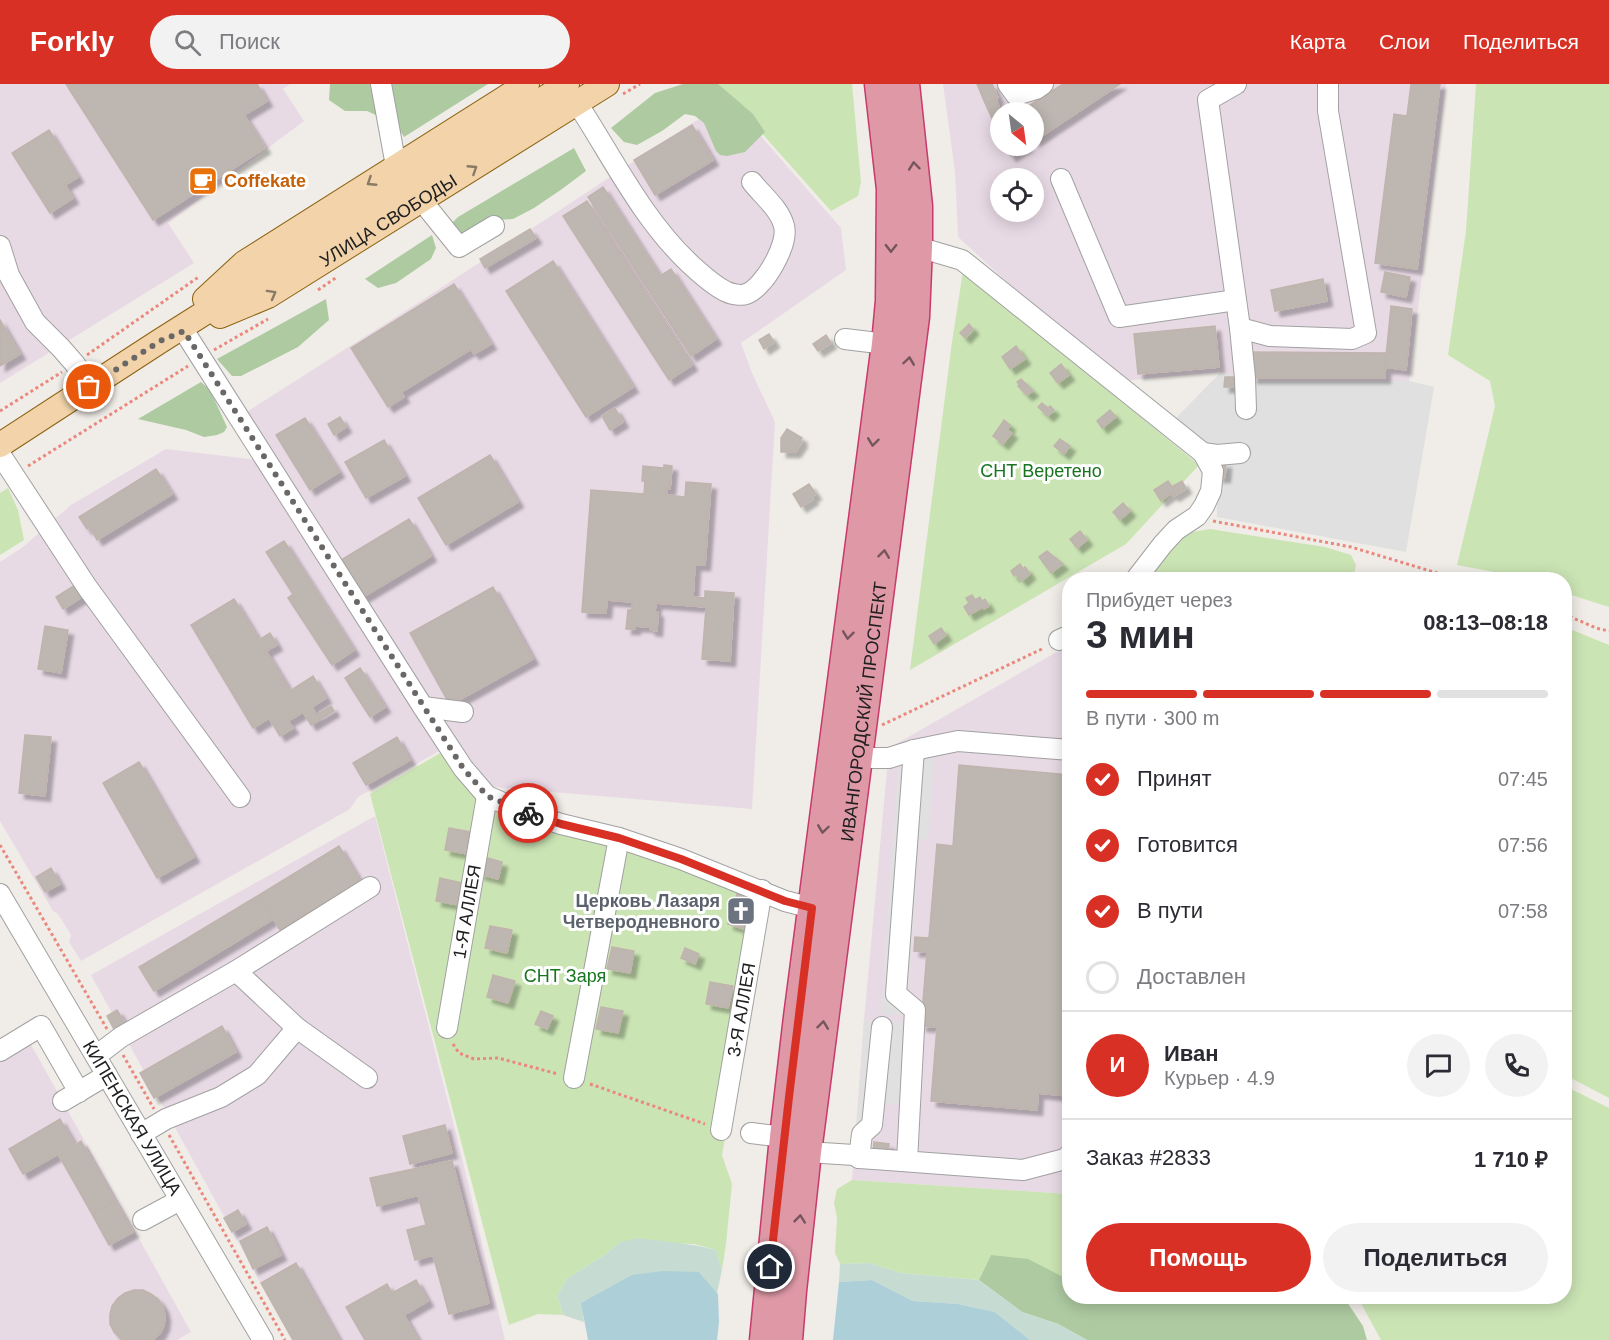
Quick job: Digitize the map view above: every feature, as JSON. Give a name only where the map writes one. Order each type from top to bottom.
[{"type":"highway","name":"ИВАНГОРОДСКИЙ ПРОСПЕКТ","points":[[789,1340],[795,1144],[812,908],[890,301],[891,189],[879,84]]},
{"type":"highway","name":"ИВАНГОРОДСКИЙ ПРОСПЕКТ","points":[[764,1340],[858,758],[915,316],[918,206],[905,84]]},
{"type":"main road","name":"УЛИЦА СВОБОДЫ","points":[[160,341],[244,263],[527,84]]},
{"type":"main road","name":"УЛИЦА СВОБОДЫ","points":[[0,445],[160,341],[572,93],[607,84]]},
{"type":"main road","name":"УЛИЦА СВОБОДЫ","points":[[160,341],[268,296],[422,201],[572,93]]},
{"type":"street","points":[[1008,84],[1016,95],[1036,89],[1043,84]]},
{"type":"street","points":[[1236,84],[1208,100],[1240,328],[1246,409]]},
{"type":"street","points":[[1240,328],[1270,336],[1352,339],[1366,333],[1328,111],[1328,84]]},
{"type":"street","points":[[383,86],[396,166]]},
{"type":"street","points":[[572,93],[660,232],[685,260],[709,280],[727,292],[744,296],[756,289],[765,278],[783,243],[785,228],[781,218],[752,182]]},
{"type":"street","points":[[1061,179],[1119,317],[1236,300]]},
{"type":"street","points":[[422,201],[459,247],[494,226]]},
{"type":"street","points":[[0,246],[9,274],[35,321],[75,364],[89,387]]},
{"type":"street","points":[[918,247],[962,260],[1203,453],[1213,471],[1211,490],[1197,516],[1176,530],[1141,572]]},
{"type":"street","points":[[184,331],[423,707],[463,768],[487,796],[561,824],[619,838],[681,859],[785,901],[812,908]]},
{"type":"street","points":[[845,339],[886,344]]},
{"type":"street","points":[[1203,453],[1217,455],[1240,453]]},
{"type":"street","points":[[0,454],[87,587],[240,797]]},
{"type":"street","points":[[423,707],[463,712]]},
{"type":"street","points":[[858,758],[889,758],[958,741],[1062,749]]},
{"type":"street","points":[[907,1161],[915,1010],[896,994],[914,750]]},
{"type":"street","name":"1-Я АЛЛЕЯ","points":[[447,1028],[487,796]]},
{"type":"street","points":[[574,1078],[619,838]]},
{"type":"street","points":[[96,1056],[115,1042],[236,971],[370,887]]},
{"type":"street","name":"3-Я АЛЛЕЯ","points":[[721,1130],[762,890]]},
{"type":"street","name":"КИПЕНСКАЯ УЛИЦА","points":[[0,894],[263,1340]]},
{"type":"street","points":[[236,971],[297,1028],[367,1078]]},
{"type":"street","points":[[0,1051],[41,1026],[71,1096],[107,1075]]},
{"type":"street","points":[[859,1158],[862,1134],[872,1125],[882,1027]]},
{"type":"street","points":[[141,1134],[162,1122],[221,1097],[257,1075],[297,1028]]},
{"type":"street","points":[[751,1133],[859,1158],[1023,1170],[1062,1160]]},
{"type":"street","points":[[143,1220],[180,1200]]},
{"type":"path","points":[[0,411],[75,364],[188,284]]},
{"type":"path","points":[[1197,516],[1214,522],[1351,547],[1434,572]]},
{"type":"path","points":[[1572,618],[1609,631]]},
{"type":"path","points":[[878,727],[1062,639]]},
{"type":"path","points":[[0,845],[162,1122],[285,1340]]},
{"type":"shaded area","points":[[0,84],[290,84],[283,89],[304,121],[168,223],[194,263],[0,383]]},
{"type":"shaded area","points":[[943,84],[1446,84],[1409,381],[1252,381],[1221,372],[1120,381],[1052,323],[958,237],[955,172]]},
{"type":"shaded area","points":[[730,101],[841,228],[846,270],[741,343],[775,422],[752,809],[481,786],[242,415],[694,122]]},
{"type":"shaded area","points":[[1221,372],[1252,381],[1409,381],[1434,387],[1406,552],[1217,517],[1217,450],[1195,438],[1173,421]]},
{"type":"shaded area","points":[[166,449],[258,460],[441,750],[358,797],[350,809],[81,961],[69,942],[71,935],[58,914],[53,911],[0,821],[0,562],[23,547],[71,505]]},
{"type":"shaded area","points":[[1062,649],[1062,1194],[852,1180],[889,748]]},
{"type":"shaded area","points":[[934,758],[928,839],[919,839],[907,1015],[881,1014],[898,769]]},
{"type":"shaded area","points":[[375,816],[457,1137],[505,1340],[292,1340],[91,975]]},
{"type":"shaded area","points":[[864,1020],[906,1023],[900,1104],[883,1103],[881,1130],[857,1128]]},
{"type":"shaded area","points":[[29,1041],[191,1332],[177,1340],[0,1340],[0,1061]]},
{"type":"green space","points":[[330,84],[488,84],[404,137],[396,124],[367,111],[345,111],[329,100]]},
{"type":"green space","points":[[683,84],[718,84],[753,114],[765,132],[745,152],[727,156],[720,155],[716,151],[704,123],[695,116],[685,114],[662,131],[637,145],[624,142],[611,128],[655,93]]},
{"type":"green space","points":[[718,84],[852,84],[861,182],[858,196],[831,211]]},
{"type":"green space","points":[[1476,84],[1609,84],[1609,607],[1572,595],[1572,572],[1494,572],[1457,565],[1495,406],[1490,381],[1448,355],[1466,231]]},
{"type":"green space","points":[[574,148],[586,171],[534,208],[513,219],[489,220],[460,235],[450,225],[458,217]]},
{"type":"green space","points":[[432,235],[436,248],[431,259],[396,283],[378,288],[365,279]]},
{"type":"green space","name":"СНТ Веретено","points":[[963,271],[1199,465],[1126,544],[1078,572],[1062,572],[1062,581],[910,670]]},
{"type":"green space","points":[[326,299],[329,320],[298,347],[241,376],[232,376],[217,359]]},
{"type":"green space","points":[[201,382],[210,390],[227,427],[224,432],[204,437],[186,430],[138,419]]},
{"type":"green space","points":[[8,488],[18,510],[24,540],[0,555],[0,493]]},
{"type":"green space","points":[[1210,529],[1325,547],[1351,555],[1356,565],[1354,572],[1146,572],[1158,556],[1187,533]]},
{"type":"green space","points":[[1572,630],[1609,645],[1609,1098],[1572,1079]]},
{"type":"green space","name":"СНТ Заря","points":[[442,752],[483,799],[768,897],[722,1155],[732,1184],[722,1270],[716,1250],[694,1244],[620,1242],[606,1254],[568,1278],[557,1295],[563,1315],[538,1314],[509,1325],[370,794]]},
{"type":"green space","points":[[1572,1090],[1609,1108],[1609,1340],[1381,1340],[1361,1304],[1572,1304]]},
{"type":"green space","points":[[852,1180],[1062,1194],[1062,1278],[991,1255],[979,1280],[901,1273],[869,1263],[840,1264],[835,1253],[837,1218],[834,1203],[837,1189]]},
{"type":"green space","points":[[639,1238],[716,1250],[722,1270],[717,1293],[699,1272],[582,1303],[584,1322],[563,1315],[557,1295],[568,1278],[606,1254],[620,1242]]},
{"type":"green space","points":[[991,1255],[1028,1259],[1062,1276],[1062,1304],[1348,1304],[1363,1326],[1367,1340],[1087,1340],[1058,1324],[1022,1312],[979,1280]]},
{"type":"green space","points":[[869,1263],[901,1273],[979,1280],[1022,1312],[1058,1324],[1087,1340],[1030,1340],[995,1312],[958,1304],[913,1301],[872,1280],[839,1282],[840,1264]]},
{"type":"water","points":[[663,1271],[699,1272],[718,1294],[717,1340],[588,1340],[581,1303],[632,1275]]},
{"type":"water","points":[[872,1280],[913,1301],[958,1304],[995,1312],[1030,1340],[833,1340],[839,1282]]},
{"type":"building","points":[[66,84],[257,84],[267,101],[244,115],[265,148],[153,220]]},
{"type":"building","points":[[977,84],[992,84],[998,98],[985,103]]},
{"type":"building","points":[[1063,84],[1120,84],[1044,134],[1044,102],[1035,102]]},
{"type":"building","points":[[1411,84],[1440,84],[1417,269],[1375,263],[1394,114],[1407,116]]},
{"type":"building","points":[[996,99],[997,102],[990,102],[990,114],[985,103]]},
{"type":"building","points":[[692,125],[713,160],[655,195],[634,160]]},
{"type":"building","points":[[49,130],[78,177],[65,185],[73,198],[50,213],[12,153]]},
{"type":"building","points":[[603,187],[660,276],[671,269],[716,339],[691,356],[588,197]]},
{"type":"building","points":[[587,201],[692,365],[669,380],[563,216]]},
{"type":"building","points":[[530,229],[536,238],[485,268],[480,259]]},
{"type":"building","points":[[553,261],[633,387],[586,417],[506,291]]},
{"type":"building","points":[[1385,272],[1410,277],[1406,297],[1381,292]]},
{"type":"building","points":[[1323,279],[1327,301],[1275,311],[1271,290]]},
{"type":"building","points":[[454,284],[491,344],[474,354],[471,349],[401,392],[404,397],[388,407],[351,348]]},
{"type":"building","points":[[1391,306],[1412,309],[1406,370],[1385,367]]},
{"type":"building","points":[[0,320],[20,354],[0,366]]},
{"type":"building","points":[[969,324],[973,329],[965,338],[960,333]]},
{"type":"building","points":[[1215,326],[1219,367],[1138,374],[1134,334]]},
{"type":"building","points":[[769,334],[774,342],[764,349],[759,340]]},
{"type":"building","points":[[826,335],[831,343],[818,351],[813,344]]},
{"type":"building","points":[[1016,346],[1025,359],[1010,369],[1002,357]]},
{"type":"building","points":[[1252,352],[1386,353],[1385,378],[1252,378]]},
{"type":"building","points":[[1061,364],[1069,375],[1058,383],[1050,373]]},
{"type":"building","points":[[1225,377],[1237,377],[1237,387],[1224,387]]},
{"type":"building","points":[[1021,379],[1033,391],[1027,395],[1018,386],[1017,382]]},
{"type":"building","points":[[1042,403],[1054,410],[1048,416],[1038,407]]},
{"type":"building","points":[[615,408],[623,422],[610,430],[602,416]]},
{"type":"building","points":[[1110,410],[1116,417],[1102,428],[1097,421]]},
{"type":"building","points":[[340,417],[346,427],[334,435],[328,424]]},
{"type":"building","points":[[305,418],[339,472],[310,490],[276,435]]},
{"type":"building","points":[[1004,420],[1010,425],[1007,430],[1012,433],[1003,444],[993,436]]},
{"type":"building","points":[[787,429],[802,438],[795,452],[781,452],[781,438]]},
{"type":"building","points":[[1060,439],[1070,446],[1064,454],[1054,446]]},
{"type":"building","points":[[384,440],[405,476],[366,498],[345,462]]},
{"type":"building","points":[[490,455],[518,502],[446,545],[418,498]]},
{"type":"building","points":[[1219,463],[1226,463],[1225,477],[1218,477]]},
{"type":"building","points":[[664,465],[672,466],[670,489],[667,489],[667,495],[685,497],[686,482],[711,484],[705,565],[695,565],[693,597],[705,598],[705,591],[734,593],[730,661],[702,659],[706,607],[656,603],[657,631],[650,630],[650,627],[635,626],[635,629],[626,629],[628,610],[632,610],[632,602],[607,600],[606,613],[582,612],[591,490],[644,494],[643,466],[664,468]]},
{"type":"building","points":[[156,469],[172,494],[97,540],[90,527],[87,529],[79,517]]},
{"type":"building","points":[[1168,481],[1172,487],[1182,481],[1186,488],[1174,496],[1172,493],[1161,501],[1154,490]]},
{"type":"building","points":[[809,484],[816,494],[811,497],[813,499],[801,507],[793,494]]},
{"type":"building","points":[[1123,503],[1130,511],[1120,520],[1113,512]]},
{"type":"building","points":[[409,519],[431,556],[358,600],[336,563]]},
{"type":"building","points":[[1080,531],[1087,540],[1077,548],[1070,539]]},
{"type":"building","points":[[284,541],[354,650],[332,665],[288,598],[293,594],[266,552]]},
{"type":"building","points":[[1047,551],[1063,564],[1051,573],[1039,557]]},
{"type":"building","points":[[1020,564],[1030,574],[1022,581],[1011,571]]},
{"type":"building","points":[[75,585],[82,597],[63,609],[56,597]]},
{"type":"building","points":[[493,587],[533,659],[450,705],[410,633]]},
{"type":"building","points":[[972,595],[975,600],[980,597],[982,601],[985,599],[989,606],[969,615],[964,607],[969,603],[966,598]]},
{"type":"building","points":[[234,599],[259,640],[270,633],[277,645],[266,651],[290,691],[313,676],[326,698],[312,707],[316,715],[331,706],[334,711],[311,725],[303,712],[288,721],[293,728],[280,736],[269,718],[253,728],[191,625]]},
{"type":"building","points":[[45,626],[68,630],[61,673],[38,669]]},
{"type":"building","points":[[941,628],[946,635],[934,644],[929,636]]},
{"type":"building","points":[[360,668],[385,707],[370,717],[345,678]]},
{"type":"building","points":[[25,735],[51,737],[45,796],[19,793]]},
{"type":"building","points":[[397,737],[410,760],[366,785],[353,763]]},
{"type":"building","points":[[139,762],[194,857],[157,878],[103,783]]},
{"type":"building","points":[[959,765],[1062,774],[1062,1095],[1038,1093],[1037,1110],[931,1101],[937,1027],[921,1026],[927,952],[914,951],[915,937],[929,938],[937,844],[953,846]]},
{"type":"building","points":[[449,828],[472,832],[467,854],[445,850]]},
{"type":"building","points":[[339,846],[360,881],[280,930],[259,895]]},
{"type":"building","points":[[484,857],[502,862],[498,879],[479,874]]},
{"type":"building","points":[[51,868],[60,884],[45,892],[36,877]]},
{"type":"building","points":[[440,878],[462,883],[458,905],[436,901]]},
{"type":"building","name":"Церковь Лазаря Четверодневного","points":[[737,894],[753,899],[744,929],[728,924]]},
{"type":"building","points":[[259,895],[273,919],[201,963],[186,939]]},
{"type":"building","points":[[490,926],[512,930],[507,953],[485,948]]},
{"type":"building","points":[[186,939],[201,963],[154,991],[139,967]]},
{"type":"building","points":[[612,947],[634,951],[630,973],[607,969]]},
{"type":"building","points":[[685,948],[699,954],[695,964],[681,958]]},
{"type":"building","points":[[493,975],[515,981],[508,1003],[487,997]]},
{"type":"building","points":[[710,982],[733,986],[728,1008],[706,1004]]},
{"type":"building","points":[[601,1007],[623,1011],[618,1033],[596,1029]]},
{"type":"building","points":[[117,1010],[126,1025],[115,1031],[107,1016]]},
{"type":"building","points":[[541,1011],[553,1016],[547,1029],[535,1024]]},
{"type":"building","points":[[222,1026],[236,1052],[154,1098],[140,1073]]},
{"type":"building","points":[[60,1119],[75,1145],[81,1141],[115,1201],[92,1214],[58,1154],[23,1174],[9,1149]]},
{"type":"building","points":[[445,1125],[452,1153],[410,1164],[403,1136]]},
{"type":"building","points":[[874,1142],[889,1144],[888,1153],[873,1152]]},
{"type":"building","points":[[452,1161],[489,1303],[449,1314],[433,1255],[415,1260],[407,1230],[426,1225],[418,1195],[377,1206],[370,1178]]},
{"type":"building","points":[[115,1201],[133,1232],[109,1245],[92,1214]]},
{"type":"building","points":[[238,1210],[246,1224],[232,1232],[224,1218]]},
{"type":"building","points":[[267,1227],[281,1255],[253,1269],[240,1241]]},
{"type":"building","points":[[296,1263],[339,1340],[293,1340],[261,1283]]},
{"type":"building","points":[[416,1280],[428,1301],[404,1315],[418,1340],[365,1340],[346,1307],[387,1284],[392,1293]]},
{"type":"building","points":[[134,1290],[143,1290],[151,1294],[163,1307],[164,1325],[153,1340],[122,1340],[110,1324],[112,1306],[118,1298]]},
{"type":"way so far","points":[[89,387],[160,341],[184,331],[463,768],[487,796],[528,813]]},
{"type":"place","name":"Coffekate","points":[[203,181]]},
{"type":"place","name":"Церковь Лазаря Четверодневного","points":[[741,911]]},
{"type":"route","points":[[528,813],[561,824],[619,838],[681,859],[785,901],[812,908],[770,1267]]}]
